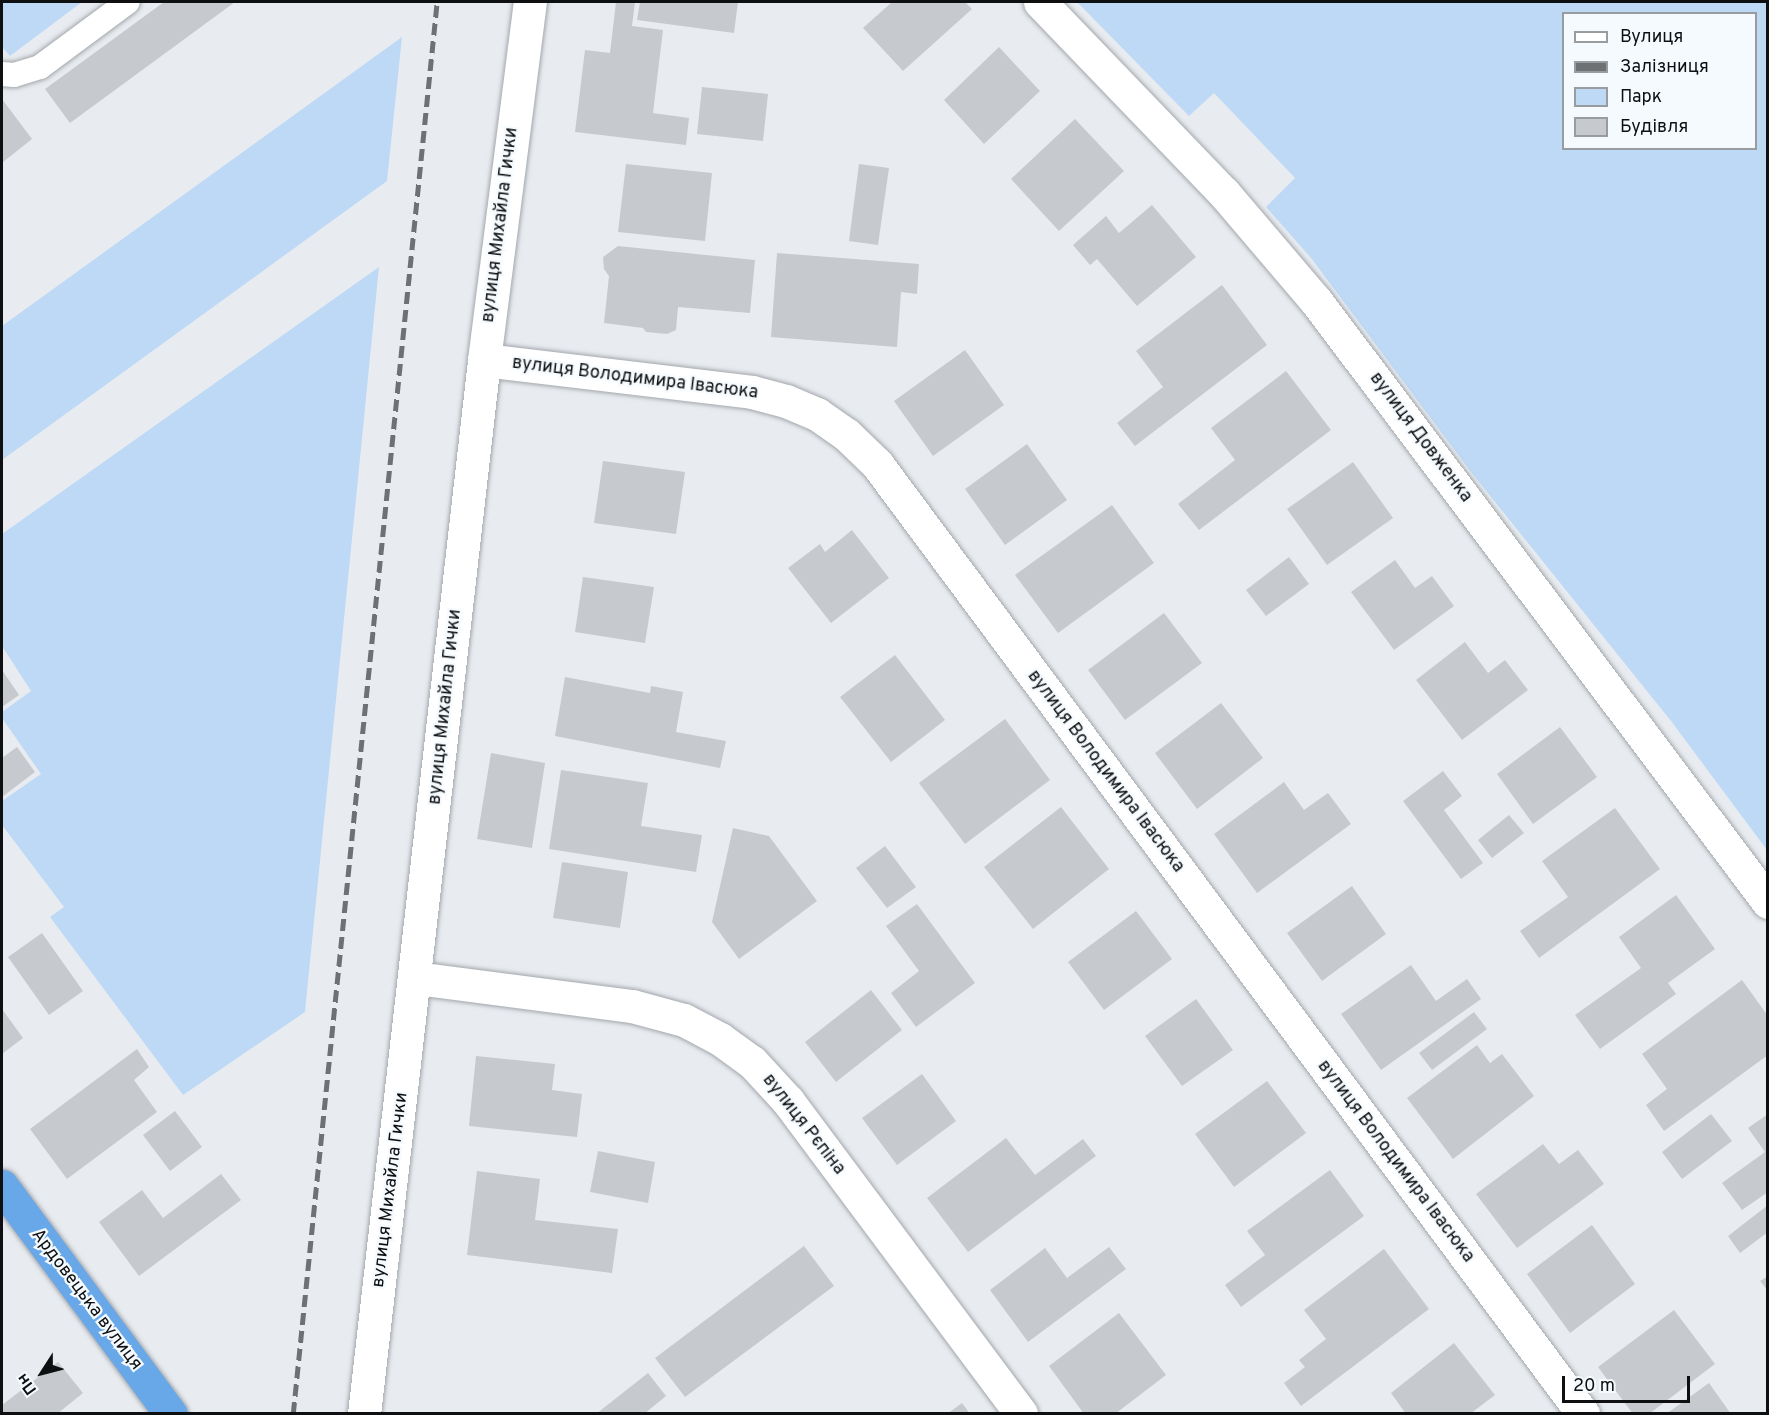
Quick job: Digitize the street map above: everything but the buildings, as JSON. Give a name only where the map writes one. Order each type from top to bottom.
[{"type":"highway","name":"Ардовецька вулиця","points":[[2,1186],[171,1413]]},
{"type":"street","name":"вулиця Михайла Гички","points":[[364,1413],[416,978],[484,360],[530,2]]},
{"type":"street","name":"вулиця Довженка","points":[[1040,2],[1224,193],[1316,301],[1767,902]]},
{"type":"street","name":"вулиця Володимира Івасюка","points":[[484,360],[752,392],[786,401],[817,414],[847,435],[877,464],[1582,1413]]},
{"type":"street","name":"вулиця Рєпіна","points":[[416,978],[632,1006],[684,1020],[720,1039],[752,1062],[788,1101],[1021,1413]]},
{"type":"lane","points":[[2,74],[14,75],[40,67],[128,2]]},
{"type":"green space","points":[[2,2],[82,2],[10,56],[2,47]]},
{"type":"green space","points":[[1077,2],[1767,2],[1767,850],[1671,721],[1471,472],[1311,258],[1266,207],[1295,178],[1214,93],[1189,116]]},
{"type":"green space","points":[[402,37],[387,181],[2,460],[2,326]]},
{"type":"green space","points":[[379,267],[305,1012],[183,1095],[50,917],[64,907],[2,825],[2,801],[41,774],[2,718],[2,712],[31,691],[2,646],[2,534]]},
{"type":"railway","points":[[293,1414],[437,2]]}]
